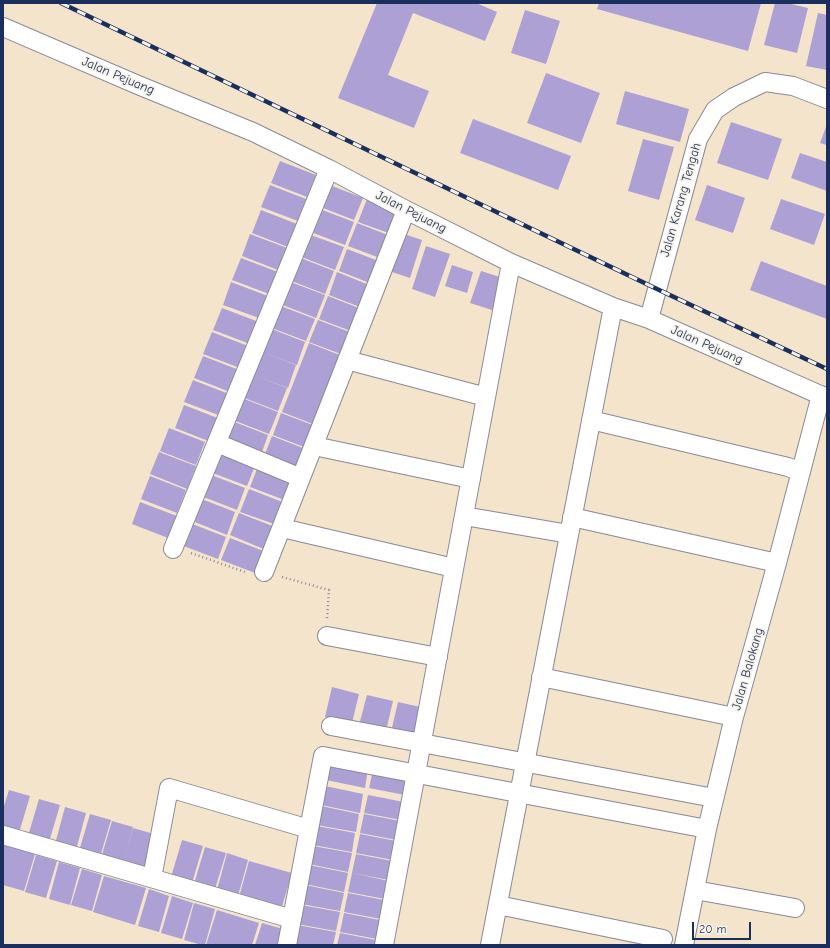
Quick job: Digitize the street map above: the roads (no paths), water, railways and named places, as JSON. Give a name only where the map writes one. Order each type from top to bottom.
[{"type":"street","name":"Jalan Pejuang","points":[[3,27],[253,132],[329,169],[511,263],[613,307],[649,319],[824,397]]},
{"type":"street","name":"Jalan Karang Tengah","points":[[649,319],[698,139],[715,110],[734,97],[765,82],[793,86],[827,99]]},
{"type":"street","points":[[173,549],[329,169]]},
{"type":"street","points":[[264,572],[406,210]]},
{"type":"street","points":[[384,945],[511,263]]},
{"type":"street","points":[[490,945],[613,307]]},
{"type":"street","points":[[347,360],[486,397]]},
{"type":"street","name":"Jalan Balokang","points":[[684,945],[707,829],[734,717],[777,563],[800,472],[824,397]]},
{"type":"street","points":[[591,420],[788,467],[800,472]]},
{"type":"street","points":[[217,443],[301,478]]},
{"type":"street","points":[[314,446],[471,479]]},
{"type":"street","points":[[464,516],[571,525],[777,563]]},
{"type":"street","points":[[282,528],[454,568]]},
{"type":"street","points":[[327,636],[438,657]]},
{"type":"street","points":[[541,676],[734,717]]},
{"type":"street","points":[[331,726],[714,798]]},
{"type":"street","points":[[287,945],[323,756],[707,829]]},
{"type":"street","points":[[152,878],[168,788],[309,829]]},
{"type":"street","points":[[3,835],[292,919]]},
{"type":"street","points":[[695,890],[795,908]]},
{"type":"street","points":[[498,905],[663,939]]},
{"type":"railway","points":[[61,3],[827,369]]}]
